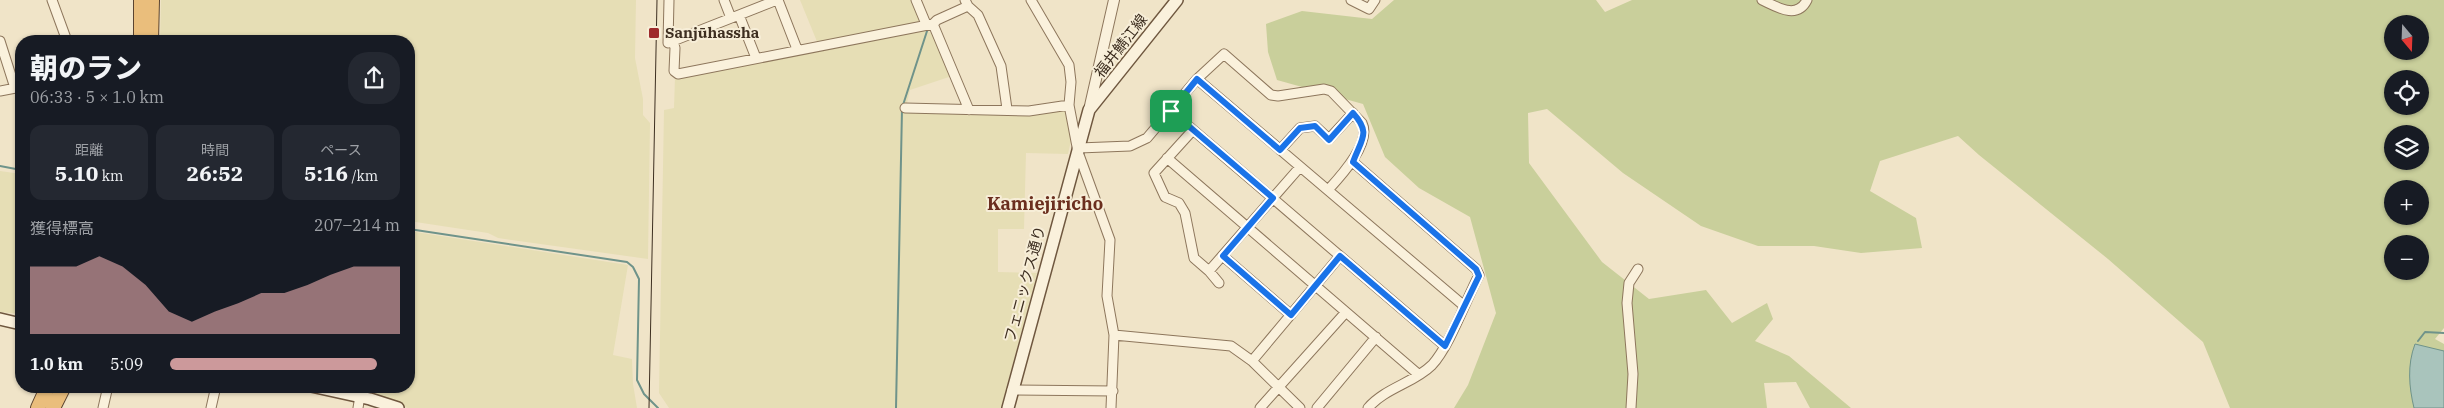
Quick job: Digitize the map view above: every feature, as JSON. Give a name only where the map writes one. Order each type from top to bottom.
[{"type":"highway","points":[[141,0],[141,35]]},
{"type":"highway","points":[[151,35],[152,0]]},
{"type":"highway","points":[[38,408],[45,393]]},
{"type":"highway","points":[[53,408],[60,393]]},
{"type":"main road","name":"福井鯖江線","points":[[1089,110],[1176,0]]},
{"type":"main road","name":"フェニックス通り","points":[[1008,408],[1089,110]]},
{"type":"main road","points":[[0,319],[15,323]]},
{"type":"main road","points":[[345,393],[398,408]]},
{"type":"street","points":[[52,0],[65,35]]},
{"type":"street","points":[[669,0],[668,43],[777,0],[797,50]]},
{"type":"street","points":[[724,0],[735,16],[756,58]]},
{"type":"street","points":[[916,0],[970,110]]},
{"type":"street","points":[[1031,0],[1069,65],[1071,82],[1070,105],[1078,150],[1110,240],[1107,296],[1114,335],[1111,408]]},
{"type":"street","points":[[1089,110],[1114,0]]},
{"type":"street","points":[[1351,0],[1369,9],[1375,0]]},
{"type":"street","points":[[1762,0],[1792,12],[1802,8],[1807,0]]},
{"type":"street","points":[[672,41],[675,48],[674,71],[678,74],[929,24],[966,3],[978,15],[1001,66],[1007,109]]},
{"type":"street","points":[[0,41],[15,80]]},
{"type":"street","points":[[1078,150],[1130,146],[1147,138],[1197,79],[1224,54],[1271,95],[1278,96],[1324,89],[1330,91],[1362,123],[1364,130],[1353,162],[1328,190]]},
{"type":"street","points":[[1197,79],[1463,305]]},
{"type":"street","points":[[0,91],[15,88]]},
{"type":"street","points":[[905,108],[1029,111],[1070,105]]},
{"type":"street","points":[[1171,111],[1445,346]]},
{"type":"street","points":[[1280,150],[1300,128],[1315,126],[1329,140],[1353,113]]},
{"type":"street","points":[[1193,130],[1154,173],[1165,197],[1179,203],[1185,213],[1194,258],[1210,271],[1219,283]]},
{"type":"street","points":[[1167,158],[1418,374]]},
{"type":"street","points":[[1353,162],[1476,269],[1479,276],[1463,305],[1445,346],[1432,365],[1377,398],[1368,408]]},
{"type":"street","points":[[1210,271],[1300,167]]},
{"type":"street","points":[[1223,256],[1291,315]]},
{"type":"street","points":[[1252,362],[1340,256]]},
{"type":"street","points":[[1631,408],[1633,374],[1627,303],[1629,283],[1638,270]]},
{"type":"street","points":[[1260,408],[1280,388],[1346,312]]},
{"type":"street","points":[[1114,335],[1231,346],[1252,362],[1300,408]]},
{"type":"street","points":[[1317,408],[1376,337]]},
{"type":"street","points":[[1012,390],[1113,391]]},
{"type":"street","points":[[103,408],[106,393]]},
{"type":"street","points":[[211,408],[214,393]]},
{"type":"street","points":[[358,408],[360,396]]},
{"type":"shaded area","points":[[161,0],[636,0],[635,58],[643,99],[643,115],[650,123],[648,259],[498,238],[488,233],[415,222],[415,35],[160,35]]},
{"type":"shaded area","points":[[800,0],[913,0],[921,20],[920,23],[818,44]]},
{"type":"shaded area","points":[[922,27],[933,34],[952,76],[910,90],[905,112],[1066,108],[1072,136],[1068,154],[1026,153],[1024,229],[998,229],[998,272],[1037,273],[1001,408],[669,408],[659,393],[664,110],[674,108],[675,77]]},
{"type":"shaded area","points":[[0,171],[15,173],[15,313],[0,312]]},
{"type":"shaded area","points":[[415,232],[628,265],[613,355],[632,359],[633,384],[637,408],[408,408],[356,393],[415,393]]},
{"type":"green space","points":[[1394,0],[1596,0],[1605,12],[1632,0],[2444,0],[2444,328],[2435,339],[2444,344],[2444,408],[2230,408],[2203,342],[2108,259],[1958,136],[1880,161],[1870,191],[1916,218],[1922,248],[1861,253],[1814,246],[1758,246],[1701,226],[1623,173],[1547,109],[1528,113],[1529,163],[1602,262],[1649,299],[1706,290],[1732,323],[1767,303],[1773,319],[1755,341],[1789,356],[1851,408],[1810,408],[1796,382],[1764,383],[1767,408],[1454,408],[1468,385],[1496,313],[1470,217],[1419,188],[1385,157],[1363,104],[1277,80],[1268,52],[1266,24],[1302,11],[1372,19]]},
{"type":"water","points":[[2415,344],[2444,351],[2444,408],[2414,408],[2410,376],[2412,352]]},
{"type":"waterway","points":[[903,105],[928,28]]},
{"type":"waterway","points":[[896,408],[902,109]]},
{"type":"waterway","points":[[0,166],[15,169]]},
{"type":"waterway","points":[[415,230],[627,262],[633,267],[639,279],[637,380],[644,394],[658,408]]},
{"type":"waterway","points":[[2418,341],[2425,332],[2444,333]]},
{"type":"tram line","points":[[649,408],[657,0]]},
{"type":"place","name":"Sanjūhassha","points":[[654,33]]},
{"type":"district","name":"Kamiejiricho","points":[[1045,204]]},
{"type":"route","points":[[1197,79],[1280,150],[1300,128],[1315,126],[1329,140],[1353,113],[1364,126],[1364,130],[1353,162],[1476,269],[1479,276],[1463,305],[1445,346],[1340,256],[1291,315],[1223,256],[1273,198],[1171,111],[1197,79]]}]
